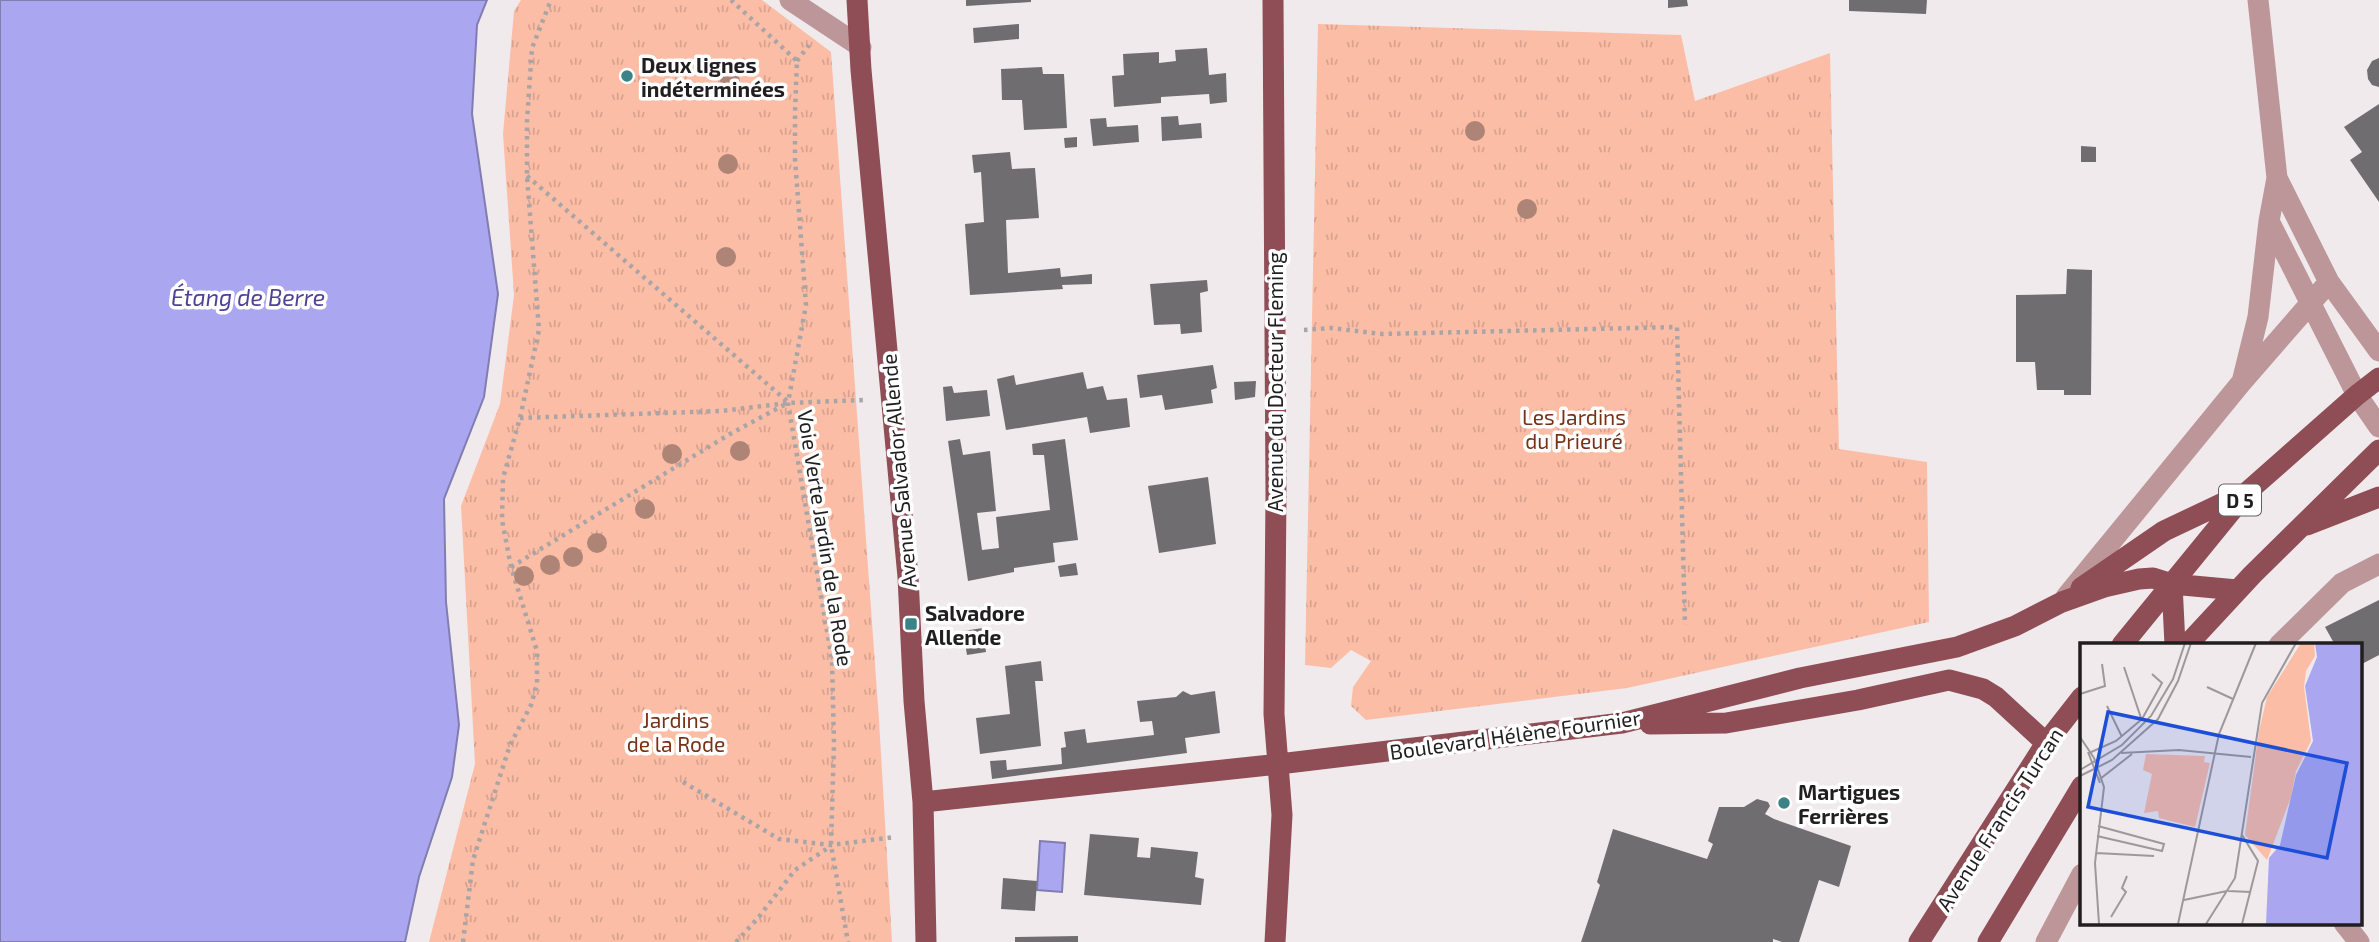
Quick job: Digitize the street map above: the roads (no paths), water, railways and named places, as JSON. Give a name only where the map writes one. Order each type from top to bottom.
[{"type":"main road","name":"Avenue Salvador Allende","points":[[857,0],[908,577],[914,701],[923,802],[926,942]]},
{"type":"main road","name":"Avenue du Docteur Fleming","points":[[1273,0],[1274,705],[1282,815],[1275,942]]},
{"type":"main road","name":"D 5","points":[[2124,643],[2246,493],[2357,394],[2379,378]]},
{"type":"main road","points":[[2189,643],[2237,590],[2379,450]]},
{"type":"main road","points":[[2062,601],[2164,531],[2246,493]]},
{"type":"main road","points":[[2299,528],[2379,497]]},
{"type":"main road","name":"Boulevard Hélène Fournier","points":[[923,802],[1279,764],[1622,723],[1800,678],[1957,647],[2015,626],[2062,601],[2139,579],[2153,578],[2172,584],[2237,590]]},
{"type":"main road","points":[[2172,584],[2175,643]]},
{"type":"main road","points":[[1622,723],[1727,723],[1858,700],[1949,680],[1983,689],[2046,743]]},
{"type":"main road","name":"Avenue Francis Turcan","points":[[1919,942],[2046,743],[2080,698]]},
{"type":"main road","points":[[1988,942],[2080,788]]},
{"type":"street","points":[[790,0],[861,47]]},
{"type":"street","points":[[2241,383],[2258,317],[2269,221],[2277,178],[2258,0]]},
{"type":"street","points":[[2277,178],[2329,282],[2379,351]]},
{"type":"street","points":[[2269,221],[2357,394],[2379,428]]},
{"type":"street","points":[[2062,601],[2241,383],[2329,282]]},
{"type":"street","points":[[2281,643],[2342,583],[2379,564]]},
{"type":"street","points":[[2046,942],[2080,876]]},
{"type":"street","points":[[2346,925],[2359,942]]},
{"type":"water","name":"Étang de Berre","points":[[0,0],[487,0],[477,25],[472,114],[498,294],[484,397],[444,499],[446,602],[459,725],[452,777],[419,877],[405,942],[0,942]]},
{"type":"water","points":[[1040,841],[1065,843],[1062,892],[1037,890]]},
{"type":"place","name":"Deux lignes indéterminées","points":[[627,76]]},
{"type":"place","name":"Salvadore Allende","points":[[911,624]]},
{"type":"place","name":"Martigues Ferrières","points":[[1784,803]]},
{"type":"park label","name":"Les Jardins du Prieuré","points":[[1574,428]]},
{"type":"park label","name":"Jardins de la Rode","points":[[676,731]]}]
